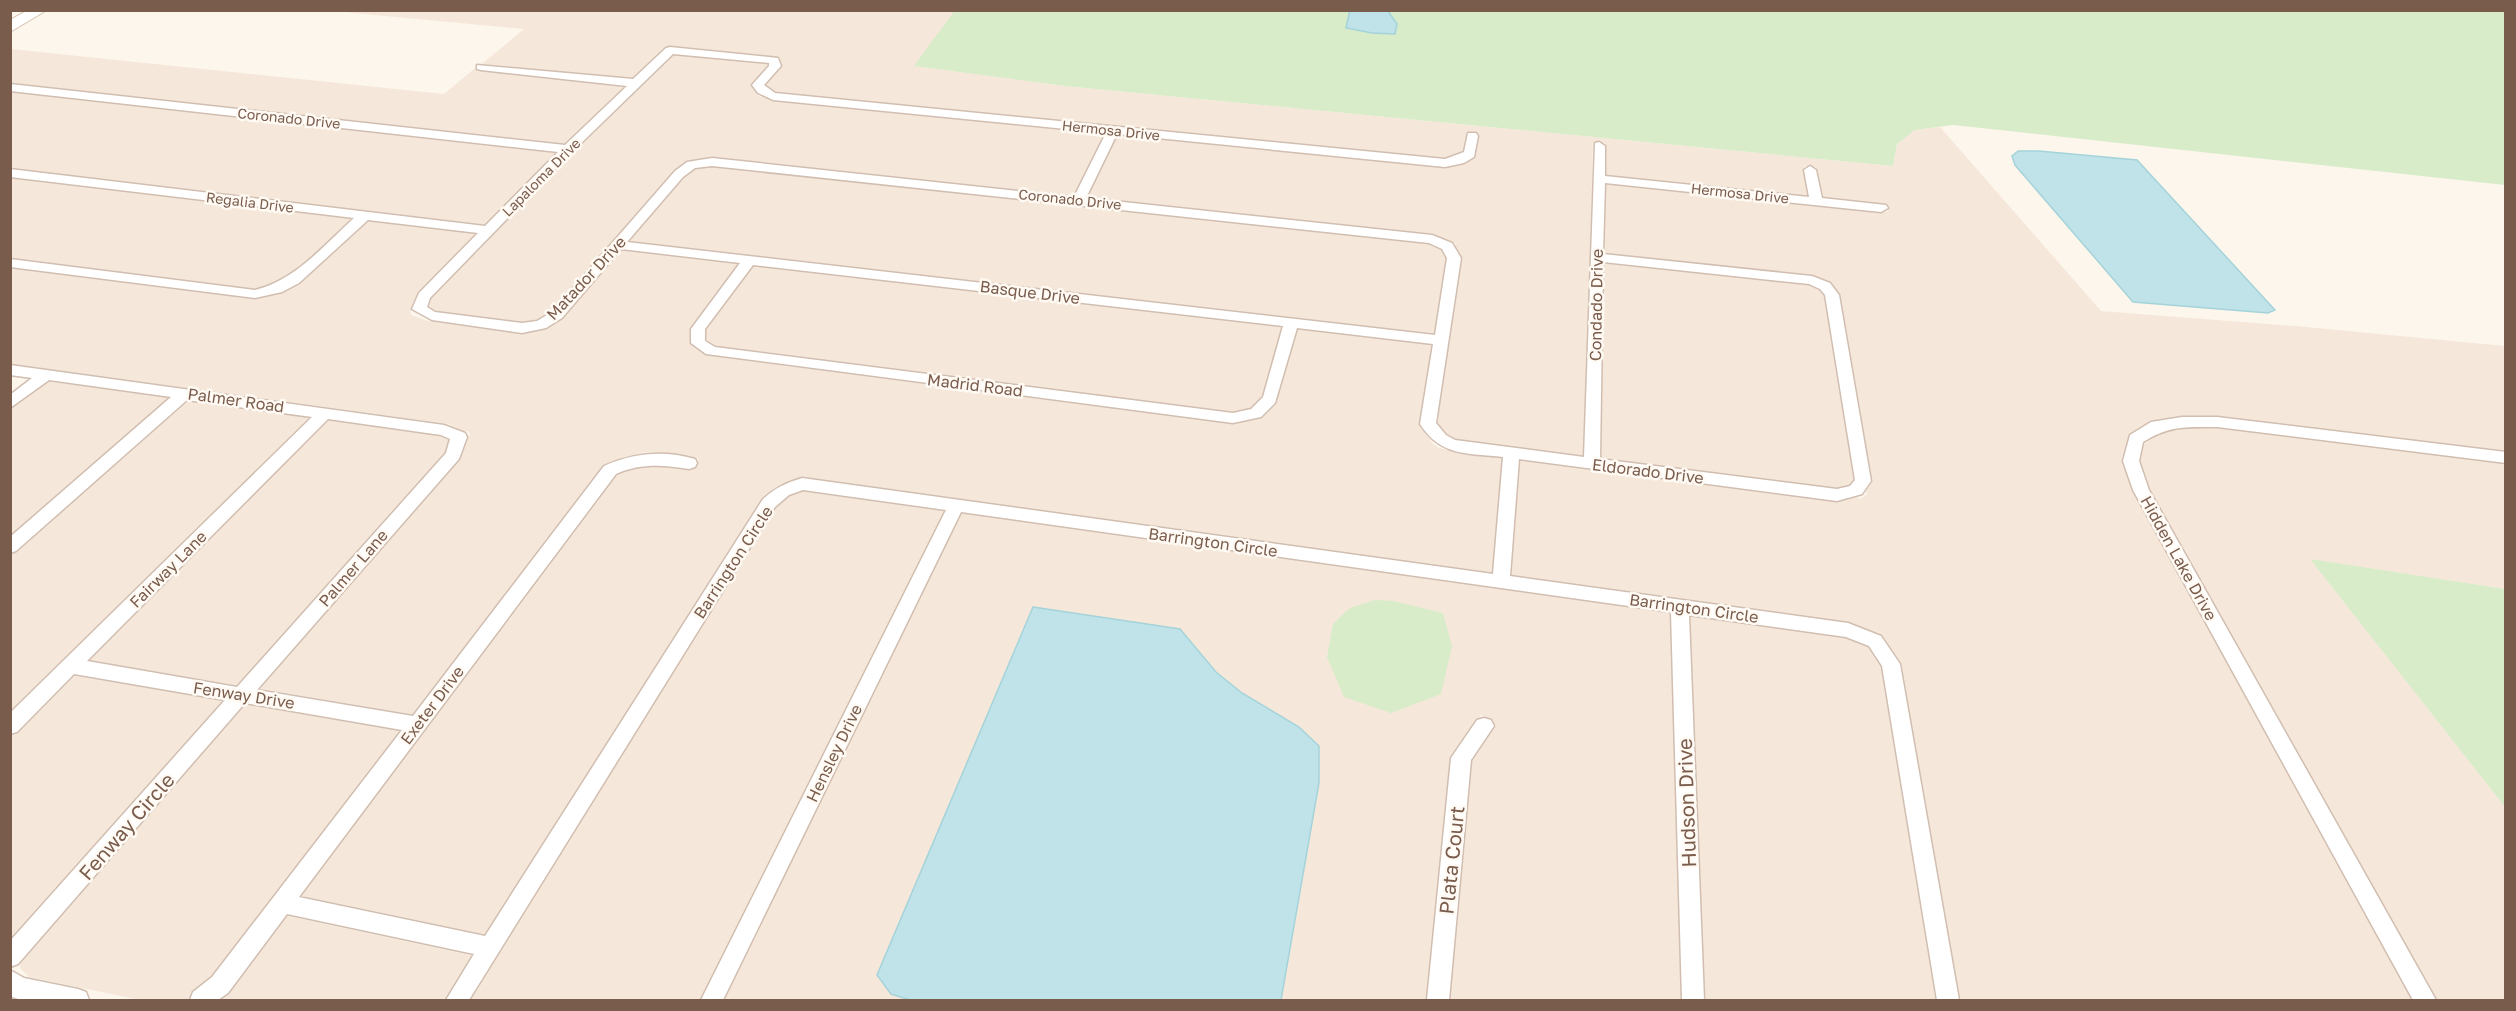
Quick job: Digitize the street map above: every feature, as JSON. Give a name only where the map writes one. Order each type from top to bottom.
[{"type":"main road","points":[[10,27],[40,10]]},
{"type":"street","name":"Lapaloma Drive","points":[[420,309],[424,296],[568,149],[670,50],[774,60],[775,66],[758,85],[762,91]]},
{"type":"street","points":[[481,67],[636,83]]},
{"type":"street","name":"Coronado Drive","points":[[10,87],[568,149]]},
{"type":"street","name":"Hermosa Drive","points":[[762,91],[773,96],[1445,163],[1460,160],[1470,154],[1472,136]]},
{"type":"street","points":[[1079,200],[1113,130]]},
{"type":"street","name":"Condado Drive","points":[[1592,464],[1599,146]]},
{"type":"street","name":"Coronado Drive","points":[[691,165],[712,162],[1432,239],[1447,246],[1454,258],[1441,340]]},
{"type":"street","name":"Matador Drive","points":[[420,309],[432,316],[522,328],[541,325],[557,315],[679,174],[691,165]]},
{"type":"street","points":[[1810,170],[1816,201]]},
{"type":"street","name":"Regalia Drive","points":[[10,173],[489,230]]},
{"type":"street","name":"Hermosa Drive","points":[[1599,179],[1881,208]]},
{"type":"street","points":[[10,263],[255,294],[277,289],[294,280],[364,216]]},
{"type":"street","name":"Basque Drive","points":[[618,245],[1441,340]]},
{"type":"street","name":"Eldorado Drive","points":[[1441,340],[1428,424],[1440,440],[1452,446],[1838,495],[1856,490],[1863,481],[1832,295],[1825,286],[1812,280],[1597,257]]},
{"type":"street","name":"Madrid Road","points":[[750,259],[698,329],[698,343],[711,351],[1233,418],[1256,413],[1270,399],[1291,322]]},
{"type":"street","name":"Palmer Road","points":[[10,370],[444,430],[459,437]]},
{"type":"street","points":[[10,403],[46,375]]},
{"type":"street","points":[[10,547],[185,393]]},
{"type":"street","name":"Fairway Lane","points":[[10,726],[325,413]]},
{"type":"street","name":"Hidden Lake Drive","points":[[2425,1000],[2141,490],[2131,461],[2136,439],[2157,426],[2182,422],[2217,422],[2505,458]]},
{"type":"street","name":"Palmer Lane","points":[[242,695],[453,455],[459,437]]},
{"type":"street","points":[[1501,582],[1511,454]]},
{"type":"street","name":"Exeter Drive","points":[[201,1000],[220,984],[610,470],[626,462],[644,458],[689,463]]},
{"type":"street","name":"Barrington Circle","points":[[457,1000],[769,503],[783,491],[802,484],[1848,630],[1875,641],[1891,664],[1948,1000]]},
{"type":"street","name":"Hensley Drive","points":[[712,1000],[956,506]]},
{"type":"street","name":"Hudson Drive","points":[[1680,606],[1693,1000]]},
{"type":"street","name":"Fenway Drive","points":[[70,666],[418,724]]},
{"type":"street","name":"Fenway Circle","points":[[10,957],[242,695]]},
{"type":"street","name":"Plata Court","points":[[1438,1000],[1461,758],[1484,726]]},
{"type":"street","points":[[282,903],[490,947]]},
{"type":"street","points":[[10,980],[18,988],[78,1000]]},
{"type":"shaded area","points":[[332,11],[955,11],[915,66],[1065,86],[1893,166],[1897,144],[1915,130],[1940,127],[2101,311],[2296,326],[2505,346],[2505,452],[2215,417],[2179,416],[2151,421],[2130,434],[2122,458],[2134,490],[2415,1000],[1959,1000],[1900,666],[1882,639],[1847,623],[1509,576],[1518,460],[1838,502],[1857,497],[1861,499],[1867,494],[1871,482],[1839,296],[1833,285],[1827,280],[1811,276],[1604,254],[1605,183],[1888,212],[1886,205],[1821,198],[1816,167],[1804,166],[1809,196],[1605,176],[1605,143],[1593,142],[1585,457],[1454,440],[1445,436],[1435,423],[1460,257],[1454,246],[1456,244],[1451,241],[1433,235],[1087,197],[1117,134],[1444,167],[1461,165],[1474,157],[1478,133],[1467,132],[1464,153],[1444,160],[776,93],[764,85],[781,67],[782,64],[777,57],[683,47],[668,48],[634,79],[482,64],[524,29]]},
{"type":"shaded area","points":[[11,49],[444,94],[474,69],[628,86],[566,145],[11,83]]},
{"type":"shaded area","points":[[673,53],[769,62],[769,66],[752,87],[758,96],[770,99],[1106,133],[1075,196],[715,158],[691,161],[685,163],[551,313],[539,321],[525,323],[438,312],[428,306],[431,295]]},
{"type":"shaded area","points":[[11,90],[559,152],[487,225],[11,169]]},
{"type":"shaded area","points":[[710,165],[1430,243],[1442,248],[1447,258],[1435,334],[628,241],[684,175],[693,168]]},
{"type":"shaded area","points":[[11,178],[355,219],[289,278],[258,290],[11,258]]},
{"type":"shaded area","points":[[366,220],[479,234],[416,297],[413,309],[410,311],[411,315],[428,321],[518,333],[545,328],[621,249],[741,263],[691,328],[691,345],[706,355],[1232,424],[1258,419],[1276,402],[1297,327],[1433,344],[1421,423],[1430,441],[1437,447],[1451,451],[1503,458],[1493,574],[800,479],[778,488],[761,502],[488,935],[298,895],[615,473],[642,464],[692,470],[699,459],[645,452],[624,457],[607,466],[416,715],[256,688],[460,456],[466,438],[470,435],[468,431],[449,424],[11,364],[11,268],[254,299],[278,292]]},
{"type":"shaded area","points":[[1604,262],[1811,284],[1820,288],[1826,295],[1855,478],[1850,485],[1835,489],[1600,459]]},
{"type":"shaded area","points":[[753,264],[1283,326],[1263,397],[1252,409],[1233,413],[716,346],[705,340],[705,329]]},
{"type":"shaded area","points":[[46,381],[172,398],[11,539],[11,409]]},
{"type":"shaded area","points":[[185,399],[313,417],[11,716],[11,554]]},
{"type":"shaded area","points":[[326,419],[438,435],[450,441],[445,455],[241,686],[86,660]]},
{"type":"shaded area","points":[[2186,427],[2220,428],[2505,463],[2505,589],[2311,560],[2505,807],[2505,1000],[2436,1000],[2149,491],[2139,463],[2144,444],[2163,431]]},
{"type":"shaded area","points":[[801,491],[945,511],[702,1000],[468,1000],[775,505],[786,496]]},
{"type":"shaded area","points":[[960,513],[1671,612],[1682,1000],[1448,1000],[1470,761],[1496,725],[1481,715],[1452,756],[1427,1000],[1281,1000],[1319,783],[1319,746],[1299,727],[1242,693],[1216,672],[1180,629],[891,994],[910,1000],[723,1000]]},
{"type":"shaded area","points":[[1688,614],[1848,637],[1870,646],[1882,665],[1938,1000],[1703,1000]]},
{"type":"shaded area","points":[[70,675],[227,701],[11,945],[11,735]]},
{"type":"shaded area","points":[[242,704],[403,731],[212,980],[190,1000],[140,1000],[29,977],[20,968],[22,956]]},
{"type":"shaded area","points":[[283,915],[474,956],[447,1000],[213,1000],[229,986]]},
{"type":"green space","points":[[955,10],[1350,11],[1346,28],[1394,34],[1397,24],[1388,11],[2505,11],[2505,185],[1953,125],[1915,130],[1897,144],[1893,166],[1065,86],[914,66]]},
{"type":"green space","points":[[2310,559],[2505,589],[2505,807]]},
{"type":"green space","points":[[1375,600],[1393,601],[1443,613],[1452,646],[1441,694],[1391,713],[1344,697],[1327,657],[1333,624],[1350,608]]},
{"type":"water","points":[[1350,10],[1388,11],[1397,24],[1395,34],[1372,33],[1346,28]]},
{"type":"water","points":[[2018,151],[2137,160],[2275,310],[2268,313],[2133,302],[2015,165],[2012,156]]},
{"type":"water","points":[[1033,607],[1180,629],[1216,672],[1242,693],[1299,727],[1319,746],[1319,783],[1281,1000],[910,1000],[891,994],[877,975]]}]
